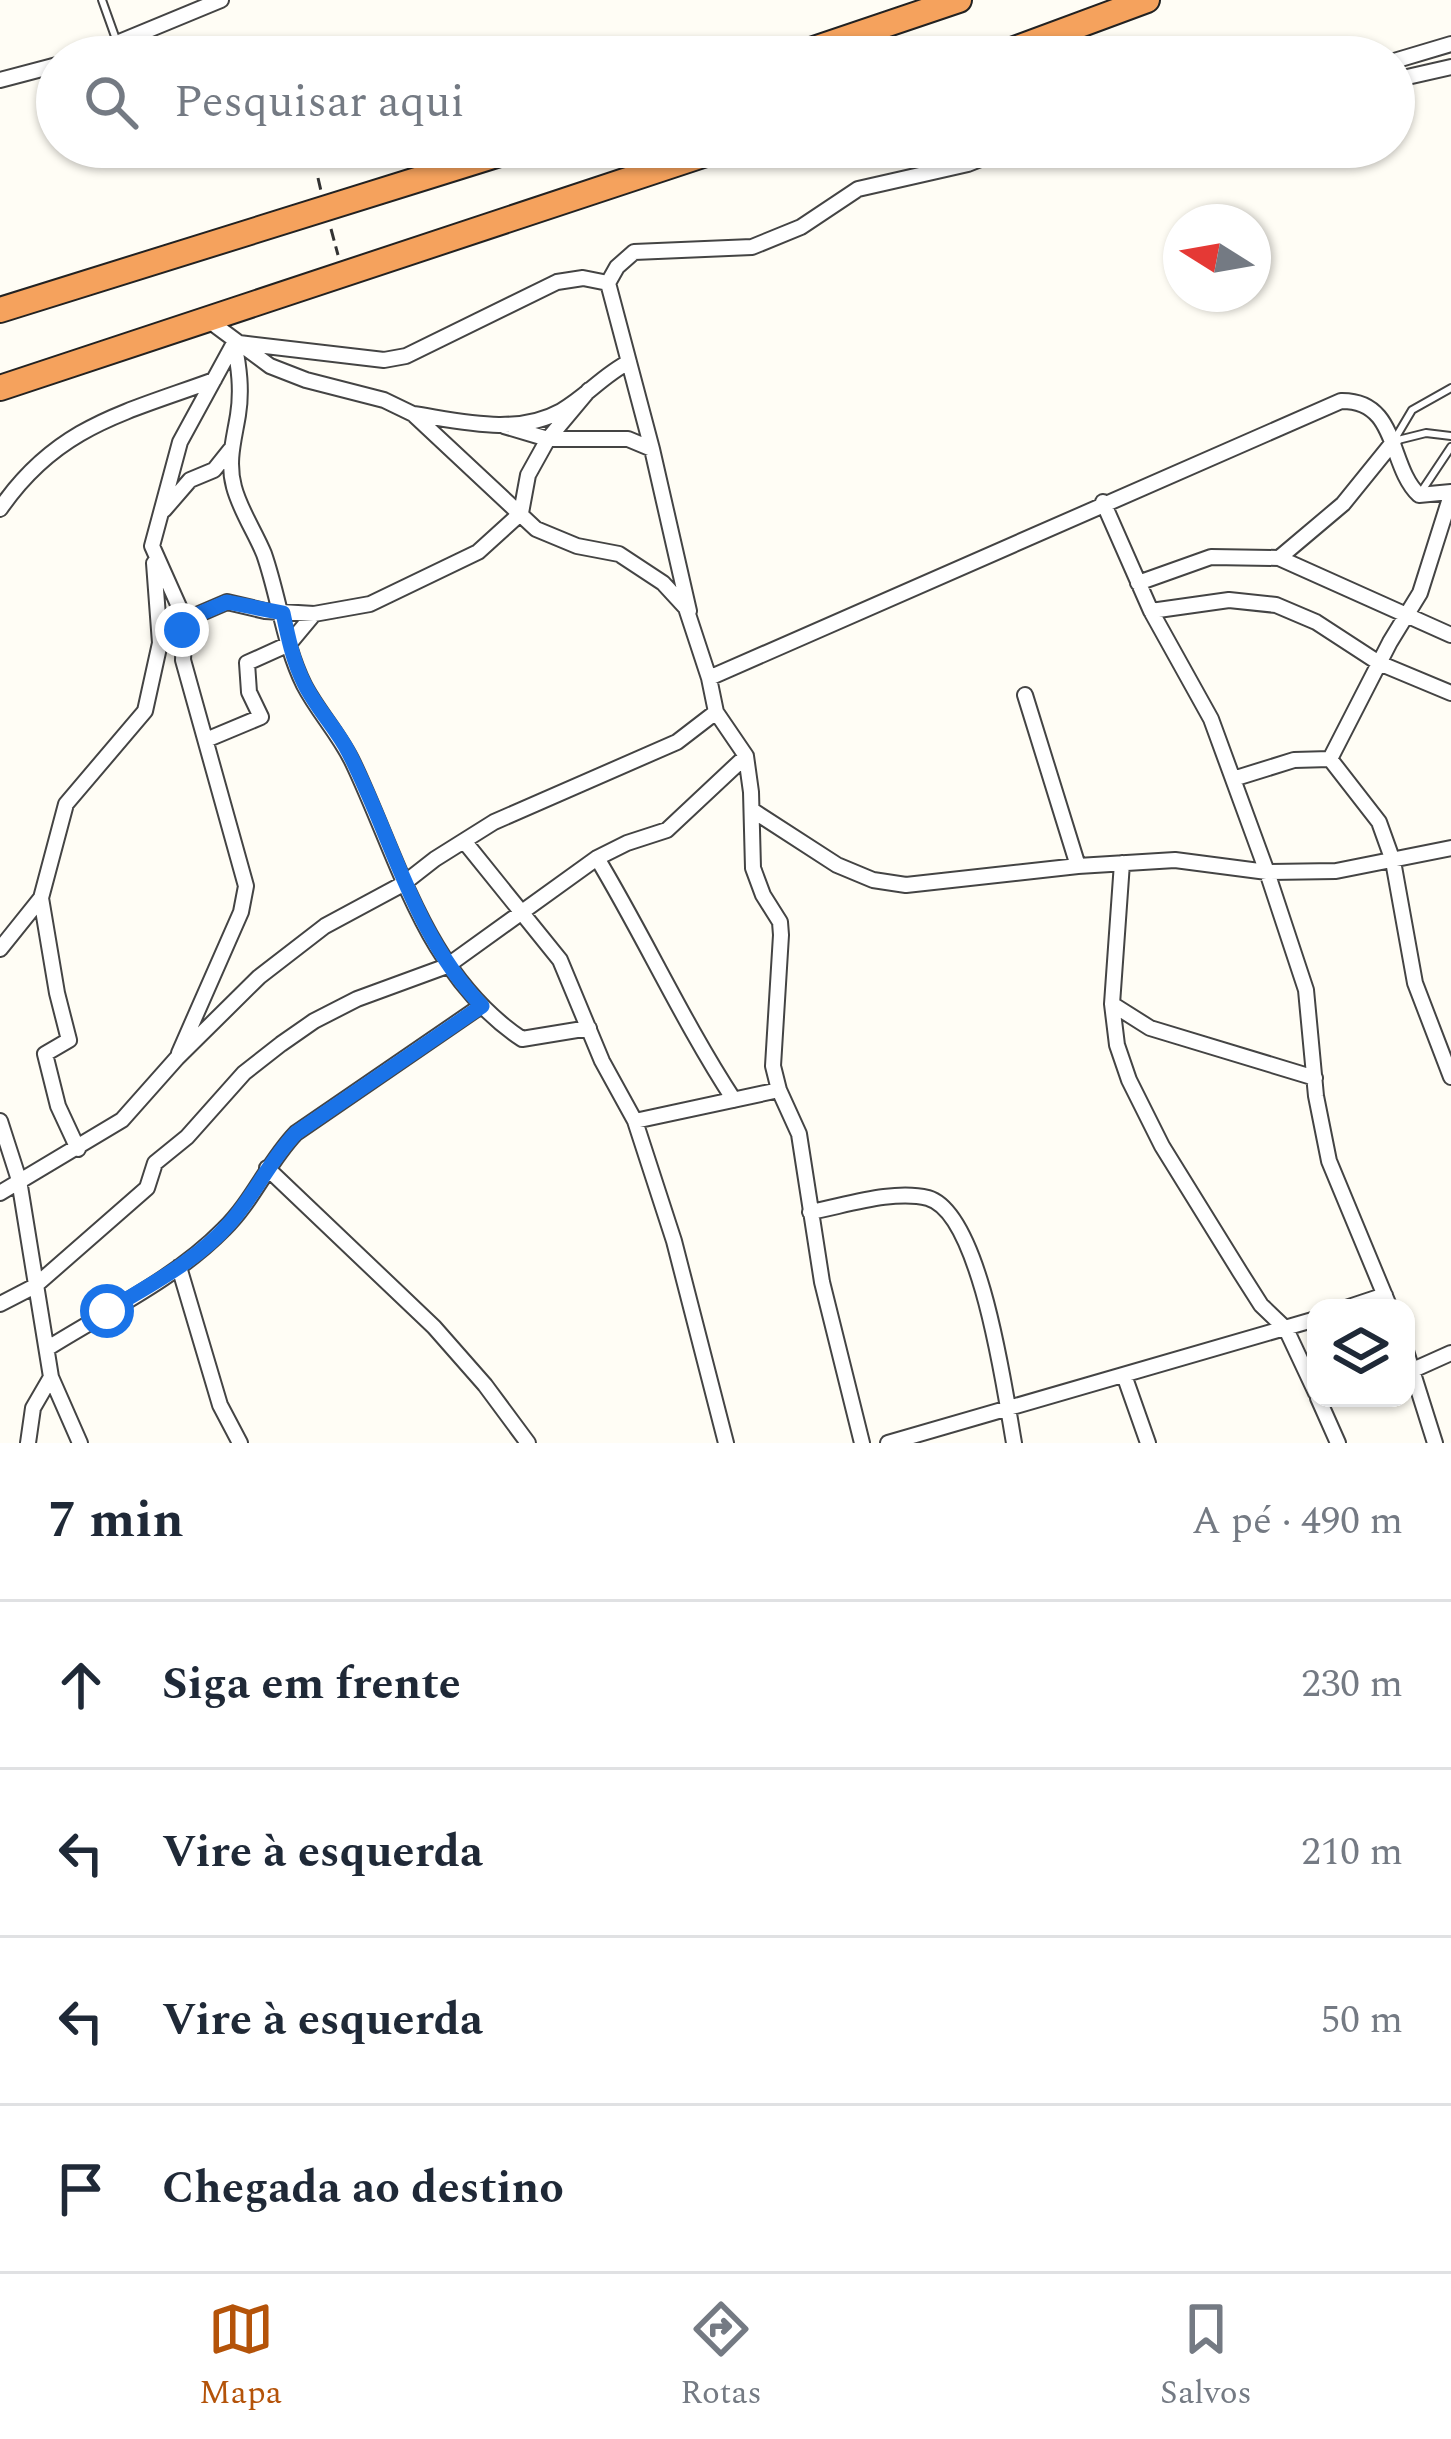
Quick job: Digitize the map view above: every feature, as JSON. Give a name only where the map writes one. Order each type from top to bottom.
[{"type":"highway","points":[[852,36],[959,0]]},
{"type":"highway","points":[[1050,36],[1148,0]]},
{"type":"highway","points":[[0,310],[455,168]]},
{"type":"highway","points":[[0,388],[664,168]]},
{"type":"street","points":[[134,36],[221,0]]},
{"type":"street","points":[[1415,55],[1451,44]]},
{"type":"street","points":[[1415,75],[1451,67]]},
{"type":"street","points":[[0,80],[36,71]]},
{"type":"street","points":[[700,659],[608,283],[634,252],[752,247],[801,227],[858,189],[950,168]]},
{"type":"street","points":[[234,342],[384,360],[406,356],[556,282],[583,278],[608,283]]},
{"type":"street","points":[[208,320],[270,366],[384,400],[413,414],[536,529],[619,554],[663,583],[686,608],[716,712],[746,756],[753,868],[780,922],[773,1066],[778,1090],[799,1134],[822,1282],[862,1443]]},
{"type":"street","points":[[0,950],[41,898],[66,804],[145,711],[160,643],[152,546],[180,442],[234,342]]},
{"type":"street","points":[[234,342],[241,375],[230,450],[234,487],[262,551],[304,685],[347,749],[403,884],[447,966],[495,1021],[522,1039],[589,1028]]},
{"type":"street","points":[[185,620],[227,602],[314,614],[370,604],[478,553],[521,513],[528,475],[548,439],[589,390],[629,362]]},
{"type":"street","points":[[0,509],[52,449],[104,419],[214,380]]},
{"type":"street","points":[[504,426],[551,415],[589,390]]},
{"type":"street","points":[[709,678],[1341,401],[1360,405],[1386,422],[1409,486],[1419,495],[1451,494],[1420,593],[1330,759]]},
{"type":"street","points":[[413,414],[504,426],[548,439],[628,440],[652,449]]},
{"type":"street","points":[[1279,558],[1343,504],[1394,441]]},
{"type":"street","points":[[161,514],[190,480],[214,470],[230,450]]},
{"type":"street","points":[[1103,502],[1151,611],[1210,719],[1268,872],[1306,990],[1329,1161],[1387,1299]]},
{"type":"street","points":[[152,546],[185,620],[183,660],[246,886],[245,900],[177,1058]]},
{"type":"street","points":[[1138,583],[1211,557],[1279,558],[1451,635]]},
{"type":"street","points":[[1151,611],[1228,600],[1276,605],[1316,622],[1379,663],[1451,693]]},
{"type":"street","points":[[206,740],[261,717],[249,692],[247,663],[289,644],[314,614]]},
{"type":"street","points":[[1025,695],[1078,866]]},
{"type":"street","points":[[0,1193],[122,1120],[177,1058],[286,953],[325,926],[403,884],[494,822],[677,742],[716,712]]},
{"type":"street","points":[[0,1304],[35,1286],[147,1188],[154,1163],[187,1137],[244,1073],[281,1044],[357,999],[447,966],[597,859],[667,830],[746,756]]},
{"type":"street","points":[[1233,779],[1294,760],[1330,759]]},
{"type":"street","points":[[1330,759],[1379,822],[1393,862],[1415,983],[1451,1077]]},
{"type":"street","points":[[752,810],[837,865],[891,884],[919,886],[1078,866],[1175,860],[1268,872],[1336,871],[1451,848]]},
{"type":"street","points":[[464,841],[560,960],[602,1061],[634,1121],[674,1241],[726,1443]]},
{"type":"street","points":[[597,859],[734,1100]]},
{"type":"street","points":[[1122,863],[1112,1004],[1117,1045],[1142,1112],[1261,1305],[1286,1329],[1307,1374]]},
{"type":"street","points":[[41,898],[69,1040],[45,1054],[58,1106],[78,1149]]},
{"type":"street","points":[[1112,1004],[1150,1028],[1315,1078]]},
{"type":"street","points":[[48,1348],[179,1267],[234,1219],[296,1133],[482,1006]]},
{"type":"street","points":[[634,1121],[778,1090]]},
{"type":"street","points":[[0,1121],[19,1180],[51,1377],[80,1443]]},
{"type":"street","points":[[267,1168],[434,1327],[527,1443]]},
{"type":"street","points":[[810,1212],[907,1197],[928,1198],[946,1208],[963,1236],[994,1326],[1014,1443]]},
{"type":"street","points":[[179,1267],[220,1405],[240,1443]]},
{"type":"street","points":[[888,1443],[1307,1321]]},
{"type":"street","points":[[1415,1369],[1451,1353]]},
{"type":"street","points":[[1124,1375],[1148,1443]]},
{"type":"street","points":[[28,1443],[33,1408],[51,1377]]},
{"type":"street","points":[[1415,1377],[1435,1443]]},
{"type":"street","points":[[1322,1407],[1338,1443]]},
{"type":"lane","points":[[102,0],[115,36]]},
{"type":"lane","points":[[1394,441],[1412,410],[1451,388]]},
{"type":"lane","points":[[1394,441],[1426,433],[1451,436]]},
{"type":"lane","points":[[1419,495],[1451,447]]},
{"type":"path","points":[[318,178],[323,198]]},
{"type":"path","points":[[328,218],[339,257]]},
{"type":"route","points":[[107,1311],[179,1267],[222,1232],[248,1201],[274,1155],[296,1133],[482,1006],[447,966],[403,884],[347,749],[304,685],[283,613],[215,604],[185,620],[182,630]]}]
